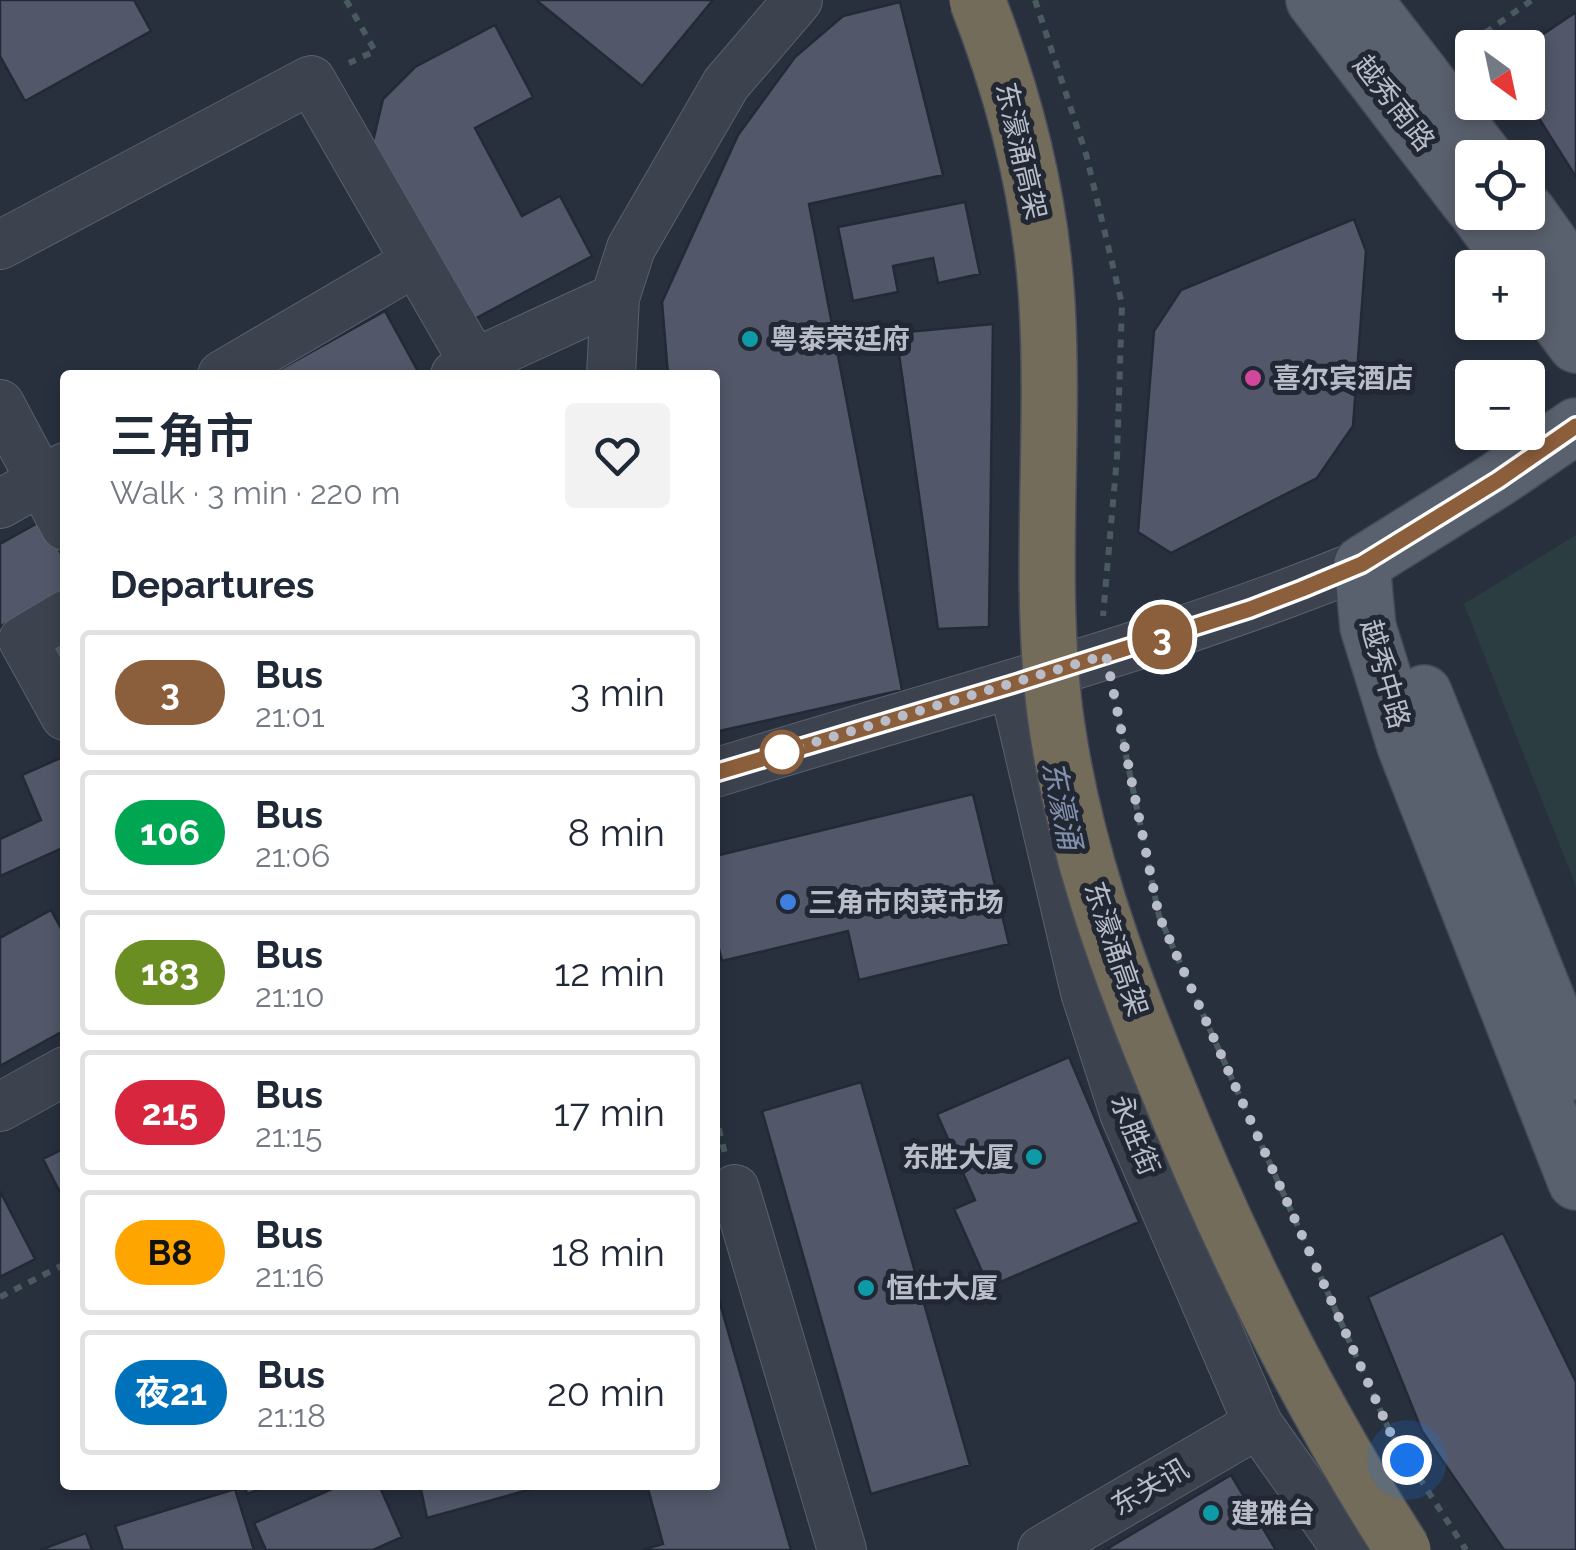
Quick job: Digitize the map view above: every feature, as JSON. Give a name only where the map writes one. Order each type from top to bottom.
[{"type":"highway","name":"东濠涌高架","points":[[975,0],[1014,109],[1041,238],[1049,356],[1049,647],[1055,713],[1079,835],[1120,968],[1216,1204],[1314,1406],[1400,1550]]},
{"type":"main road","name":"越秀南路","points":[[1314,0],[1455,184]]},
{"type":"main road","name":"越秀南路","points":[[1364,0],[1472,140]]},
{"type":"main road","points":[[1541,230],[1576,278]]},
{"type":"main road","points":[[1545,303],[1576,345]]},
{"type":"main road","points":[[1362,564],[1498,480],[1576,426]]},
{"type":"main road","points":[[1362,564],[1466,534],[1576,473]]},
{"type":"main road","name":"越秀中路","points":[[1362,564],[1421,684],[1576,1072]]},
{"type":"main road","name":"越秀中路","points":[[1362,564],[1368,627],[1405,746],[1576,1182]]},
{"type":"street","points":[[611,370],[615,298],[630,248],[726,84],[798,0]]},
{"type":"street","points":[[0,245],[311,80],[415,262],[464,369],[615,298]]},
{"type":"street","points":[[231,370],[415,262]]},
{"type":"street","points":[[0,404],[53,474],[60,504]]},
{"type":"street","points":[[0,504],[53,474]]},
{"type":"street","points":[[720,771],[1250,609],[1362,564]]},
{"type":"street","points":[[60,619],[23,640],[60,707]]},
{"type":"street","name":"永胜街","points":[[1013,684],[1085,992],[1124,1113],[1258,1424],[1347,1550]]},
{"type":"street","points":[[0,1107],[60,1074]]},
{"type":"street","points":[[734,1189],[842,1550]]},
{"type":"street","name":"东关讯","points":[[1042,1550],[1258,1424]]},
{"type":"path","points":[[311,80],[376,52],[346,0]]},
{"type":"path","points":[[1035,0],[1086,154],[1122,304],[1117,457],[1102,604],[1106,655],[1159,916],[1391,1434],[1466,1550]]},
{"type":"path","points":[[1423,77],[1532,0]]},
{"type":"path","points":[[0,1297],[60,1267]]},
{"type":"shaded area","points":[[1576,535],[1576,886],[1464,604]]},
{"type":"building","points":[[0,0],[134,0],[151,31],[25,101],[0,56]]},
{"type":"building","points":[[536,0],[713,0],[642,86]]},
{"type":"building","name":"粤泰荣廷府","points":[[900,2],[943,175],[809,204],[902,690],[720,731],[720,370],[668,370],[662,302],[738,135],[795,57],[843,16]]},
{"type":"building","points":[[1576,12],[1576,177],[1540,120],[1545,120],[1545,33]]},
{"type":"building","points":[[495,25],[533,97],[475,128],[522,216],[560,196],[592,256],[469,322],[373,141],[383,99],[415,67]]},
{"type":"building","points":[[965,202],[980,274],[938,283],[933,258],[893,266],[898,292],[853,301],[838,227]]},
{"type":"building","name":"喜尔宾酒店","points":[[1354,219],[1366,251],[1353,426],[1317,478],[1171,553],[1138,532],[1154,331],[1181,290]]},
{"type":"building","points":[[385,311],[417,370],[279,370]]},
{"type":"building","points":[[993,324],[989,627],[938,629],[896,333]]},
{"type":"building","points":[[43,520],[60,552],[60,594],[0,627],[0,544]]},
{"type":"building","points":[[60,642],[60,668],[49,648]]},
{"type":"building","points":[[60,758],[60,849],[0,876],[0,839],[41,820],[22,775]]},
{"type":"building","points":[[973,794],[1009,944],[859,980],[848,931],[722,961],[720,855]]},
{"type":"building","points":[[51,910],[60,927],[60,1033],[0,1066],[0,938]]},
{"type":"building","name":"东胜大厦","points":[[1069,1057],[1139,1222],[989,1287],[954,1209],[975,1200],[937,1114]]},
{"type":"building","name":"恒仕大厦","points":[[861,1082],[970,1465],[871,1494],[762,1111]]},
{"type":"building","points":[[60,1150],[60,1192],[43,1159]]},
{"type":"building","points":[[0,1191],[35,1259],[0,1277]]},
{"type":"building","points":[[1503,1233],[1576,1382],[1576,1550],[1504,1550],[1422,1431],[1368,1297]]},
{"type":"building","points":[[720,1303],[791,1550],[642,1550],[663,1544],[648,1490],[720,1490]]},
{"type":"building","name":"建雅台","points":[[1231,1475],[1276,1550],[1105,1550]]},
{"type":"building","points":[[235,1490],[254,1550],[123,1550],[115,1526]]},
{"type":"building","points":[[330,1490],[381,1490],[402,1537],[373,1550],[266,1550],[254,1523]]},
{"type":"building","points":[[421,1490],[528,1490],[427,1518]]},
{"type":"building","points":[[86,1533],[92,1550],[40,1550]]},
{"type":"bus line","name":"3","points":[[720,772],[1013,684],[1302,589],[1362,564],[1498,480],[1576,426]]},
{"type":"place","name":"粤泰荣廷府","points":[[750,339]]},
{"type":"place","name":"喜尔宾酒店","points":[[1253,378]]},
{"type":"place","name":"三角市肉菜市场","points":[[788,902]]},
{"type":"place","name":"东胜大厦","points":[[1034,1157]]},
{"type":"place","name":"恒仕大厦","points":[[866,1288]]},
{"type":"place","name":"建雅台","points":[[1211,1513]]},
{"type":"route","points":[[782,752],[1106,655],[1159,916],[1391,1434],[1407,1460]]},
{"type":"water label","name":"东濠涌","points":[[1062,805]]}]
